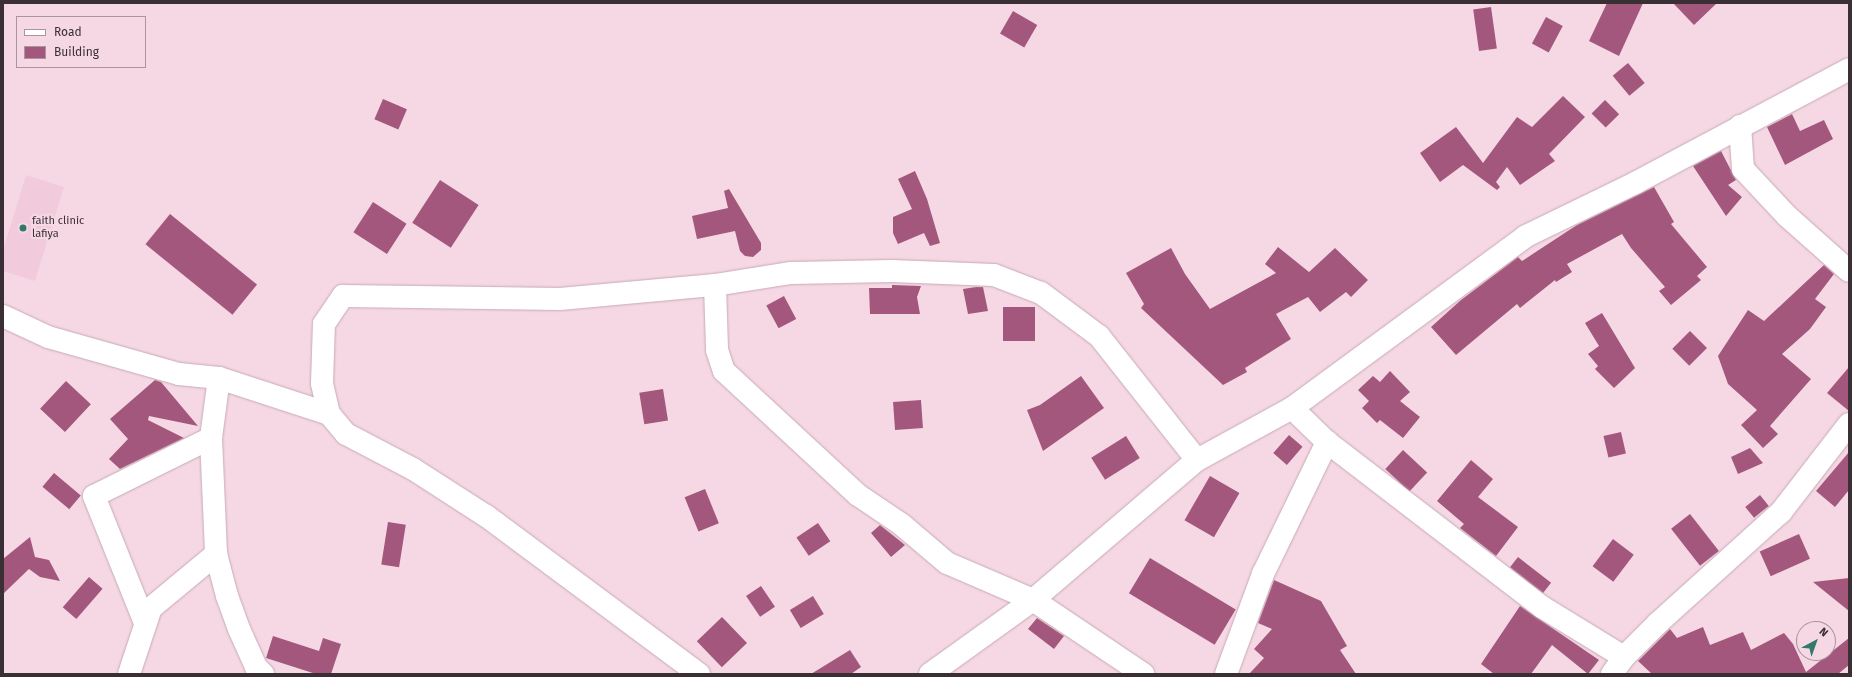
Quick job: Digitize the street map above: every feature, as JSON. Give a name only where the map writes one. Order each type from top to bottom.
[{"type":"street","points":[[930,674],[1033,600],[1197,460],[1292,408],[1526,236],[1635,183],[1849,69]]},
{"type":"street","points":[[1740,126],[1743,169],[1787,216],[1849,271]]},
{"type":"street","points":[[699,674],[486,516],[413,469],[346,434],[329,414],[322,383],[324,324],[343,296],[560,298],[715,285],[791,273],[892,271],[1001,278],[1041,293],[1099,336],[1197,460]]},
{"type":"street","points":[[715,285],[717,350],[724,371],[858,495],[901,524],[947,563],[1033,600],[1143,674]]},
{"type":"street","points":[[3,316],[48,337],[179,374],[219,378],[329,414]]},
{"type":"street","points":[[219,378],[210,438],[216,554],[227,596],[239,629],[256,668],[263,674]]},
{"type":"street","points":[[1292,408],[1327,442],[1618,666],[1658,623],[1781,512],[1849,424]]},
{"type":"street","points":[[145,623],[94,496],[210,438]]},
{"type":"street","points":[[1226,674],[1263,574],[1327,442]]},
{"type":"street","points":[[129,674],[151,608],[216,554]]},
{"type":"shaded area","points":[[26,175],[64,187],[35,281],[3,271],[3,250]]},
{"type":"building","points":[[1607,3],[1643,3],[1619,56],[1589,41]]},
{"type":"building","points":[[1673,3],[1717,3],[1694,25]]},
{"type":"building","points":[[1491,7],[1497,49],[1479,51],[1473,10]]},
{"type":"building","points":[[1013,11],[1037,25],[1024,48],[1000,34]]},
{"type":"building","points":[[1546,17],[1563,26],[1549,52],[1532,43]]},
{"type":"building","points":[[1628,63],[1645,83],[1629,96],[1613,76]]},
{"type":"building","points":[[1563,96],[1585,117],[1549,154],[1555,161],[1520,185],[1507,167],[1496,182],[1500,187],[1497,190],[1463,165],[1440,182],[1420,153],[1456,127],[1483,163],[1517,117],[1532,127]]},
{"type":"building","points":[[383,99],[407,109],[398,129],[374,119]]},
{"type":"building","points":[[1605,100],[1619,114],[1606,128],[1592,113]]},
{"type":"building","points":[[1792,114],[1800,131],[1824,120],[1833,139],[1785,165],[1767,127]]},
{"type":"building","points":[[1721,151],[1736,180],[1728,185],[1742,197],[1726,216],[1693,166]]},
{"type":"building","points":[[915,171],[927,199],[940,243],[930,246],[924,233],[898,244],[893,233],[893,217],[912,209],[898,179]]},
{"type":"building","points":[[440,180],[479,205],[451,248],[412,223]]},
{"type":"building","points":[[1654,187],[1674,222],[1671,224],[1707,267],[1697,276],[1701,280],[1671,305],[1659,291],[1665,287],[1631,248],[1622,234],[1567,264],[1572,272],[1556,282],[1555,280],[1520,308],[1517,304],[1456,355],[1431,327],[1461,300],[1518,257],[1522,261],[1577,225]]},
{"type":"building","points":[[729,189],[761,243],[761,250],[753,257],[745,256],[740,251],[735,231],[697,239],[692,216],[728,208],[724,191]]},
{"type":"building","points":[[373,202],[407,224],[387,254],[353,232]]},
{"type":"building","points":[[170,214],[257,284],[232,315],[145,244]]},
{"type":"building","points":[[1278,247],[1309,272],[1335,248],[1368,280],[1351,297],[1346,292],[1320,312],[1308,297],[1276,314],[1291,339],[1245,368],[1247,372],[1223,385],[1141,308],[1144,304],[1126,273],[1171,248],[1185,274],[1210,309],[1276,273],[1265,264]]},
{"type":"building","points":[[1824,265],[1834,274],[1815,299],[1826,307],[1810,329],[1782,354],[1811,379],[1770,426],[1778,434],[1763,448],[1741,425],[1757,410],[1728,384],[1718,356],[1748,310],[1764,321]]},
{"type":"building","points":[[892,285],[921,286],[917,297],[920,314],[870,314],[869,288],[892,288]]},
{"type":"building","points":[[983,287],[988,311],[968,314],[963,289]]},
{"type":"building","points":[[784,296],[796,319],[779,328],[766,305]]},
{"type":"building","points":[[1003,307],[1035,307],[1035,341],[1003,341]]},
{"type":"building","points":[[1602,313],[1635,368],[1614,388],[1595,369],[1598,366],[1588,354],[1599,346],[1585,323]]},
{"type":"building","points":[[1690,331],[1707,348],[1689,366],[1672,349]]},
{"type":"building","points":[[1849,367],[1849,411],[1827,393]]},
{"type":"building","points":[[1390,371],[1410,392],[1400,401],[1420,417],[1403,438],[1380,420],[1377,423],[1362,408],[1369,401],[1358,390],[1373,376],[1380,382]]},
{"type":"building","points":[[1081,376],[1104,408],[1043,451],[1027,410],[1040,405]]},
{"type":"building","points":[[155,380],[161,382],[198,426],[149,416],[148,420],[184,438],[120,469],[109,459],[128,439],[110,419]]},
{"type":"building","points":[[66,381],[91,404],[65,432],[40,409]]},
{"type":"building","points":[[663,389],[668,421],[644,424],[639,393]]},
{"type":"building","points":[[921,400],[923,428],[895,430],[893,402]]},
{"type":"building","points":[[1621,432],[1626,453],[1608,457],[1603,436]]},
{"type":"building","points":[[1289,435],[1303,447],[1287,465],[1273,453]]},
{"type":"building","points":[[1126,436],[1140,458],[1105,480],[1091,458]]},
{"type":"building","points":[[1750,448],[1763,463],[1738,474],[1731,457]]},
{"type":"building","points":[[1403,450],[1427,473],[1409,492],[1385,469]]},
{"type":"building","points":[[1849,452],[1849,490],[1835,507],[1816,491]]},
{"type":"building","points":[[1471,460],[1493,479],[1478,497],[1518,527],[1496,556],[1460,528],[1464,524],[1437,501]]},
{"type":"building","points":[[54,473],[81,495],[69,509],[42,487]]},
{"type":"building","points":[[1210,476],[1239,493],[1214,537],[1184,520]]},
{"type":"building","points":[[705,489],[719,523],[698,532],[685,497]]},
{"type":"building","points":[[1760,495],[1769,506],[1754,518],[1745,507]]},
{"type":"building","points":[[1690,514],[1719,551],[1700,566],[1671,529]]},
{"type":"building","points":[[388,522],[406,525],[399,567],[381,564]]},
{"type":"building","points":[[818,523],[830,541],[809,556],[796,538]]},
{"type":"building","points":[[880,525],[905,545],[891,557],[871,533]]},
{"type":"building","points":[[1799,534],[1810,559],[1771,576],[1760,551]]},
{"type":"building","points":[[30,537],[35,557],[49,560],[60,581],[40,577],[29,569],[3,594],[3,559]]},
{"type":"building","points":[[1613,539],[1634,555],[1613,582],[1593,566]]},
{"type":"building","points":[[1518,557],[1551,583],[1543,593],[1510,567]]},
{"type":"building","points":[[1150,558],[1236,610],[1215,645],[1129,593]]},
{"type":"building","points":[[89,577],[103,589],[76,619],[63,607]]},
{"type":"building","points":[[1849,578],[1849,611],[1813,582]]},
{"type":"building","points":[[1274,580],[1321,601],[1347,646],[1340,650],[1356,674],[1249,674],[1264,658],[1254,649],[1272,629],[1258,623]]},
{"type":"building","points":[[761,586],[775,607],[760,617],[746,596]]},
{"type":"building","points":[[813,596],[824,614],[801,628],[790,610]]},
{"type":"building","points":[[1520,606],[1599,660],[1588,674],[1552,645],[1531,674],[1494,674],[1481,664]]},
{"type":"building","points":[[722,617],[747,643],[722,667],[697,641]]},
{"type":"building","points":[[1037,618],[1064,636],[1054,649],[1028,629]]},
{"type":"building","points":[[1703,627],[1710,645],[1743,632],[1751,650],[1784,633],[1796,650],[1796,661],[1801,661],[1806,672],[1820,661],[1836,661],[1836,648],[1849,638],[1849,665],[1838,674],[1652,674],[1638,661],[1670,629],[1677,638]]},
{"type":"building","points":[[273,636],[319,651],[323,638],[341,644],[331,674],[316,674],[266,658]]},
{"type":"building","points":[[850,650],[861,667],[851,674],[811,674]]},
{"type":"place","name":"faith clinic lafiya","points":[[23,228]]}]
